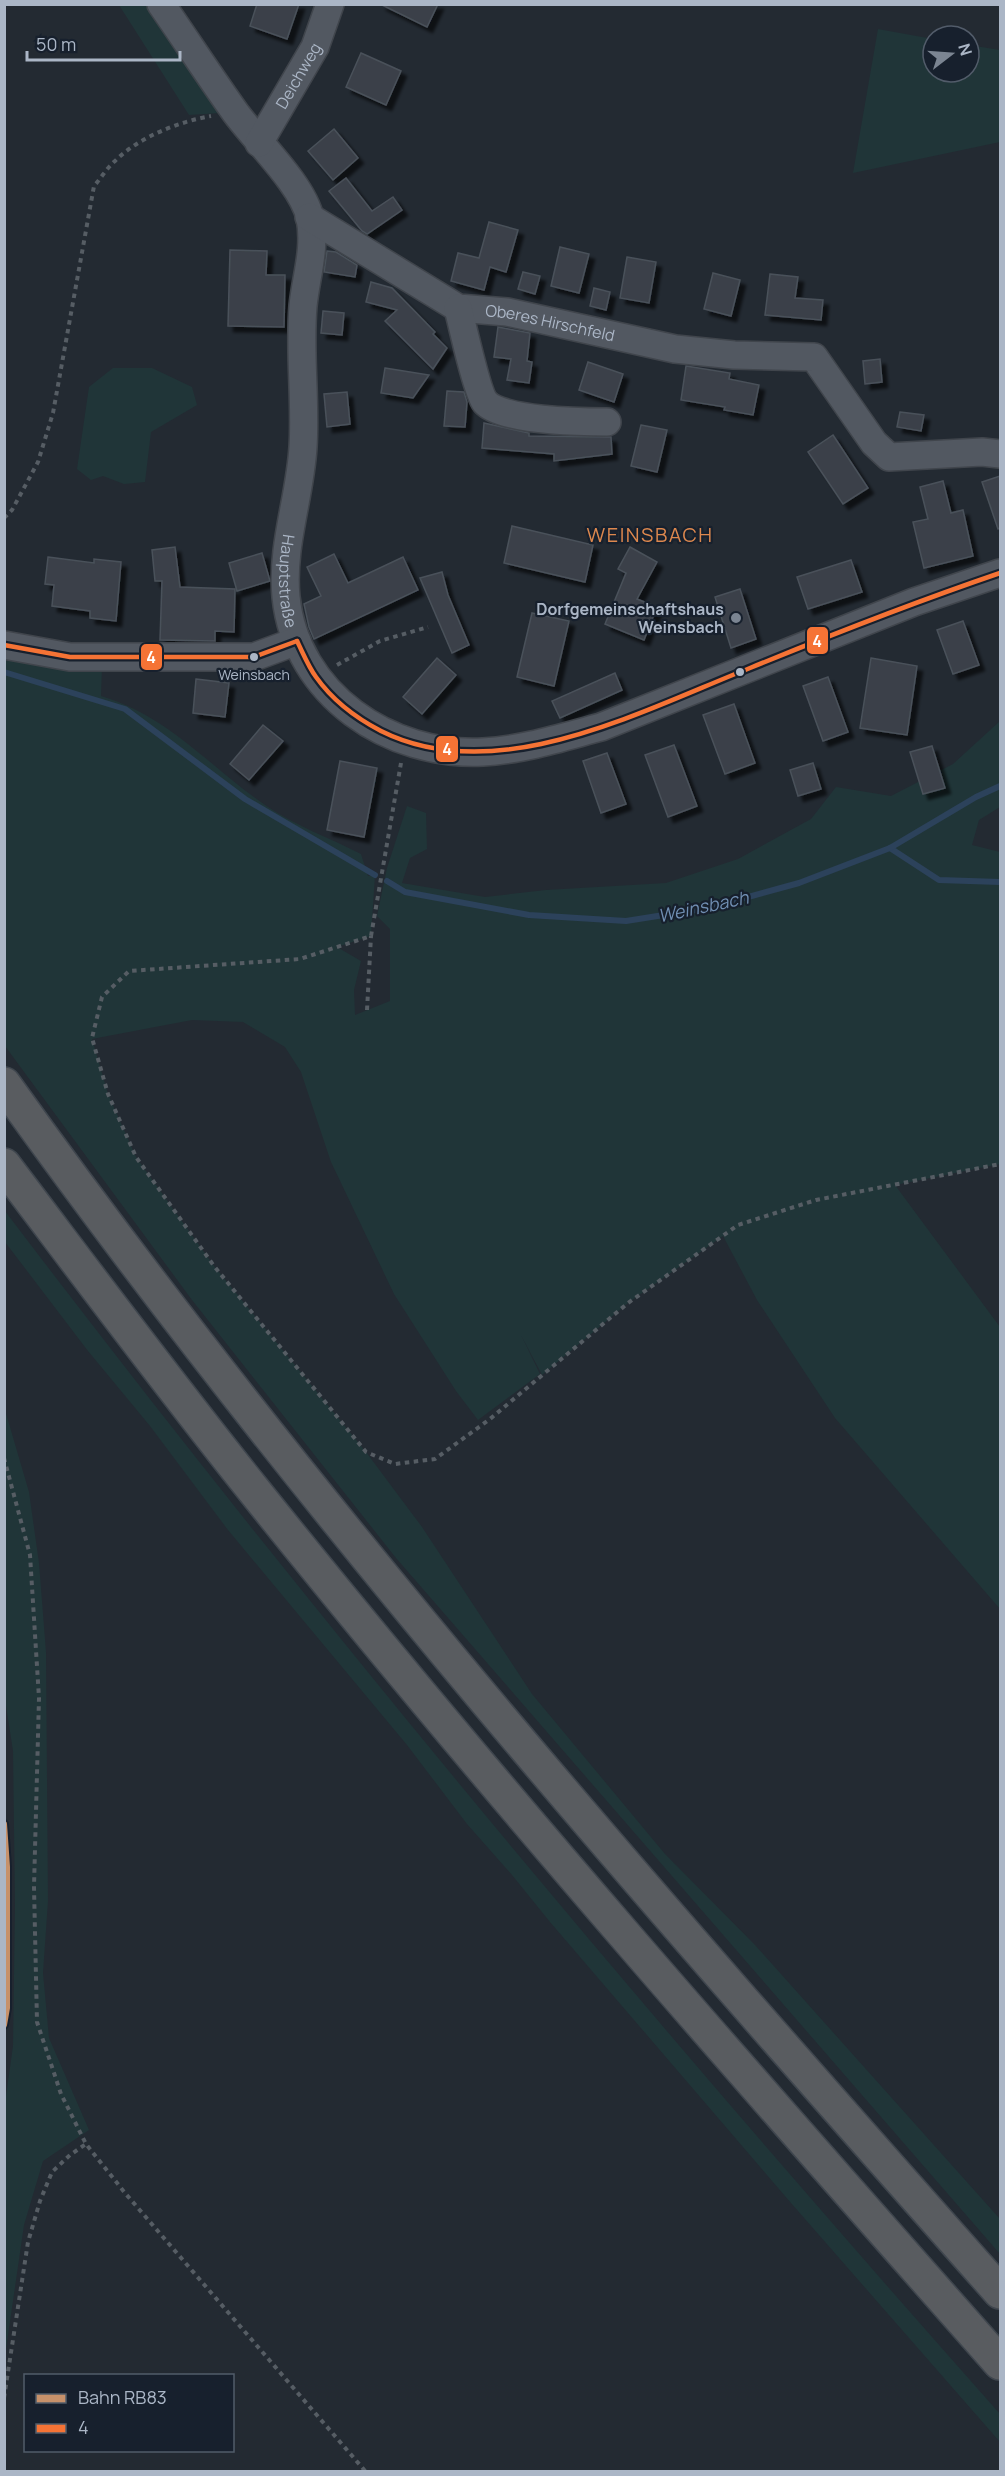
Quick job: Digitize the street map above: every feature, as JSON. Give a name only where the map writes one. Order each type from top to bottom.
[{"type":"highway","points":[[4,1084],[151,1282],[289,1460],[554,1779],[779,2042],[1000,2292]]},
{"type":"highway","points":[[4,1164],[252,1488],[473,1757],[745,2074],[1000,2362]]},
{"type":"street","name":"Hauptstraße","points":[[161,4],[259,143],[303,199],[309,217],[313,245],[303,306],[305,414],[302,465],[286,549],[286,598],[297,641],[315,677],[341,705],[371,727],[405,741],[442,751],[484,752],[549,741],[601,727],[914,602],[1000,573]]},
{"type":"street","name":"Deichweg","points":[[259,143],[315,47],[330,4]]},
{"type":"street","name":"Oberes Hirschfeld","points":[[309,217],[458,308],[507,312],[675,349],[734,355],[814,357],[874,443],[889,457],[982,452],[1000,454]]},
{"type":"street","points":[[458,308],[484,401],[499,412],[564,421],[607,422]]},
{"type":"street","points":[[4,645],[70,657],[254,657],[297,641]]},
{"type":"path","points":[[4,518],[12,510],[38,462],[53,413],[94,186],[116,160],[142,142],[186,121]]},
{"type":"path","points":[[315,677],[380,641],[428,627]]},
{"type":"path","points":[[367,1010],[371,936],[384,849],[405,741]]},
{"type":"path","points":[[371,936],[300,959],[129,971],[102,997],[92,1038],[108,1094],[136,1157],[214,1266],[366,1452],[395,1464],[435,1460],[490,1419],[628,1303],[738,1225],[816,1200],[1000,1164]]},
{"type":"path","points":[[4,1458],[30,1555],[39,1698],[34,1887],[37,2022],[61,2094],[86,2144],[125,2193],[366,2472]]},
{"type":"path","points":[[4,2398],[28,2242],[40,2201],[52,2172],[86,2144]]},
{"type":"green space","points":[[119,5],[161,5],[235,112],[189,115]]},
{"type":"green space","points":[[878,29],[921,37],[921,84],[981,84],[981,47],[1000,50],[1000,142],[853,173]]},
{"type":"green space","points":[[113,368],[152,368],[192,387],[197,405],[151,432],[145,482],[124,484],[103,476],[91,480],[77,469],[89,387]]},
{"type":"green space","points":[[5,653],[102,666],[101,696],[126,705],[169,730],[278,814],[361,854],[368,876],[375,875],[371,936],[337,947],[361,961],[354,990],[355,1015],[390,1001],[390,929],[377,916],[387,868],[407,806],[426,813],[427,849],[410,858],[402,883],[485,897],[546,890],[666,883],[738,859],[811,819],[836,787],[891,796],[953,764],[1000,721],[1000,807],[979,820],[972,845],[1000,852],[1000,1164],[895,1185],[1000,1327],[1000,1609],[835,1418],[757,1300],[723,1236],[628,1303],[542,1375],[521,1335],[540,1374],[478,1420],[456,1391],[394,1294],[331,1162],[301,1072],[285,1047],[243,1022],[192,1020],[92,1039],[108,1094],[136,1157],[214,1266],[366,1452],[422,1527],[532,1694],[665,1854],[755,1945],[1000,2219],[1000,2254],[396,1558],[192,1300],[5,1046]]},
{"type":"green space","points":[[5,1211],[245,1519],[491,1822],[743,2120],[1000,2414],[1000,2442],[791,2203],[467,1824],[407,1745],[228,1530],[150,1426],[88,1351],[5,1242]]},
{"type":"green space","points":[[5,1410],[29,1492],[39,1563],[46,1652],[48,1901],[43,1973],[49,2038],[89,2130],[43,2161],[24,2225],[5,2356],[4,2110],[13,2046],[15,1905],[13,1751],[4,1693]]},
{"type":"building","points":[[257,4],[299,4],[287,39],[250,26]]},
{"type":"building","points":[[380,4],[438,4],[427,27]]},
{"type":"building","points":[[361,53],[401,71],[386,105],[346,87]]},
{"type":"building","points":[[334,129],[358,158],[333,180],[308,151]]},
{"type":"building","points":[[346,178],[372,211],[393,197],[402,210],[367,234],[329,191]]},
{"type":"building","points":[[489,222],[518,230],[506,272],[490,267],[484,290],[451,281],[458,253],[479,258]]},
{"type":"building","points":[[560,247],[589,254],[579,293],[551,286]]},
{"type":"building","points":[[230,250],[267,251],[266,275],[285,275],[284,327],[228,326]]},
{"type":"building","points":[[327,251],[336,252],[357,265],[355,277],[324,272]]},
{"type":"building","points":[[627,257],[656,262],[649,303],[620,298]]},
{"type":"building","points":[[523,272],[540,276],[535,294],[518,289]]},
{"type":"building","points":[[713,273],[740,280],[731,316],[704,309]]},
{"type":"building","points":[[770,274],[798,277],[795,298],[823,300],[821,320],[765,315]]},
{"type":"building","points":[[371,282],[392,288],[435,332],[433,334],[447,348],[433,369],[385,321],[397,310],[366,302]]},
{"type":"building","points":[[594,288],[610,292],[606,310],[590,306]]},
{"type":"building","points":[[323,311],[344,313],[342,335],[321,333]]},
{"type":"building","points":[[498,327],[530,333],[527,361],[532,362],[529,383],[507,380],[511,359],[494,357]]},
{"type":"building","points":[[880,359],[882,382],[865,384],[863,361]]},
{"type":"building","points":[[588,362],[623,374],[614,402],[579,390]]},
{"type":"building","points":[[686,366],[730,373],[729,379],[759,385],[753,415],[724,410],[725,407],[681,400]]},
{"type":"building","points":[[385,368],[429,375],[413,398],[381,393]]},
{"type":"building","points":[[447,391],[464,392],[467,402],[465,427],[444,426]]},
{"type":"building","points":[[347,392],[350,424],[327,427],[324,394]]},
{"type":"building","points":[[900,412],[924,415],[921,431],[897,427]]},
{"type":"building","points":[[484,423],[529,433],[529,436],[611,437],[612,454],[554,461],[554,454],[482,448]]},
{"type":"building","points":[[641,425],[667,430],[657,472],[631,466]]},
{"type":"building","points":[[833,435],[868,488],[843,504],[808,452]]},
{"type":"building","points":[[1000,476],[1000,528],[998,529],[982,482]]},
{"type":"building","points":[[943,481],[951,513],[963,510],[973,556],[924,568],[913,522],[928,519],[920,487]]},
{"type":"building","points":[[512,526],[593,545],[585,582],[504,563]]},
{"type":"building","points":[[175,547],[180,587],[235,589],[234,632],[215,631],[215,641],[160,640],[162,581],[155,581],[152,550]]},
{"type":"building","points":[[630,547],[657,562],[637,599],[657,607],[644,640],[605,624],[626,573],[618,569]]},
{"type":"building","points":[[262,553],[270,581],[237,591],[229,563]]},
{"type":"building","points":[[334,554],[348,583],[403,557],[418,590],[314,639],[304,604],[321,596],[307,567]]},
{"type":"building","points":[[48,557],[94,563],[94,559],[121,562],[116,621],[90,618],[90,611],[52,606],[54,585],[45,584]]},
{"type":"building","points":[[851,560],[862,592],[808,609],[797,577]]},
{"type":"building","points":[[442,572],[448,595],[469,645],[452,653],[420,578]]},
{"type":"building","name":"Dorfgemeinschaftshaus Weinsbach","points":[[740,589],[756,639],[731,648],[715,597]]},
{"type":"building","points":[[532,613],[569,621],[554,686],[517,677]]},
{"type":"building","points":[[963,621],[979,665],[953,674],[937,630]]},
{"type":"building","points":[[437,658],[456,675],[422,714],[403,697]]},
{"type":"building","points":[[871,658],[917,666],[907,735],[860,728]]},
{"type":"building","points":[[615,673],[622,690],[560,718],[552,701]]},
{"type":"building","points":[[828,677],[848,732],[823,741],[803,686]]},
{"type":"building","points":[[196,679],[229,683],[225,717],[193,713]]},
{"type":"building","points":[[734,704],[755,763],[725,774],[703,715]]},
{"type":"building","points":[[263,725],[283,741],[249,780],[230,764]]},
{"type":"building","points":[[674,745],[697,806],[668,817],[645,755]]},
{"type":"building","points":[[932,746],[945,788],[923,794],[910,752]]},
{"type":"building","points":[[607,753],[626,804],[601,813],[583,761]]},
{"type":"building","points":[[340,761],[377,768],[364,837],[327,830]]},
{"type":"building","points":[[813,763],[821,789],[798,796],[790,770]]},
{"type":"waterway","name":"Weinsbach","points":[[4,672],[125,709],[245,799],[375,875]]},
{"type":"waterway","name":"Weinsbach","points":[[387,881],[405,892],[529,915],[626,921],[708,908],[799,883],[890,848],[976,797],[1000,786]]},
{"type":"waterway","points":[[890,848],[939,880],[1000,882]]},
{"type":"rail line","name":"RB83","points":[[4,1824],[7,1867],[7,2008],[4,2025]]},
{"type":"transit line","name":"4","points":[[297,641],[313,673],[330,694],[354,715],[381,731],[426,747],[472,752],[520,748],[568,737],[616,722],[843,631],[1000,573]]},
{"type":"transit line","name":"4","points":[[4,645],[70,657],[254,657],[297,641]]},
{"type":"place","name":"Dorfgemeinschaftshaus Weinsbach","points":[[736,618]]},
{"type":"place","name":"Weinsbach","points":[[254,657]]},
{"type":"district","name":"WEINSBACH","points":[[650,534]]}]
